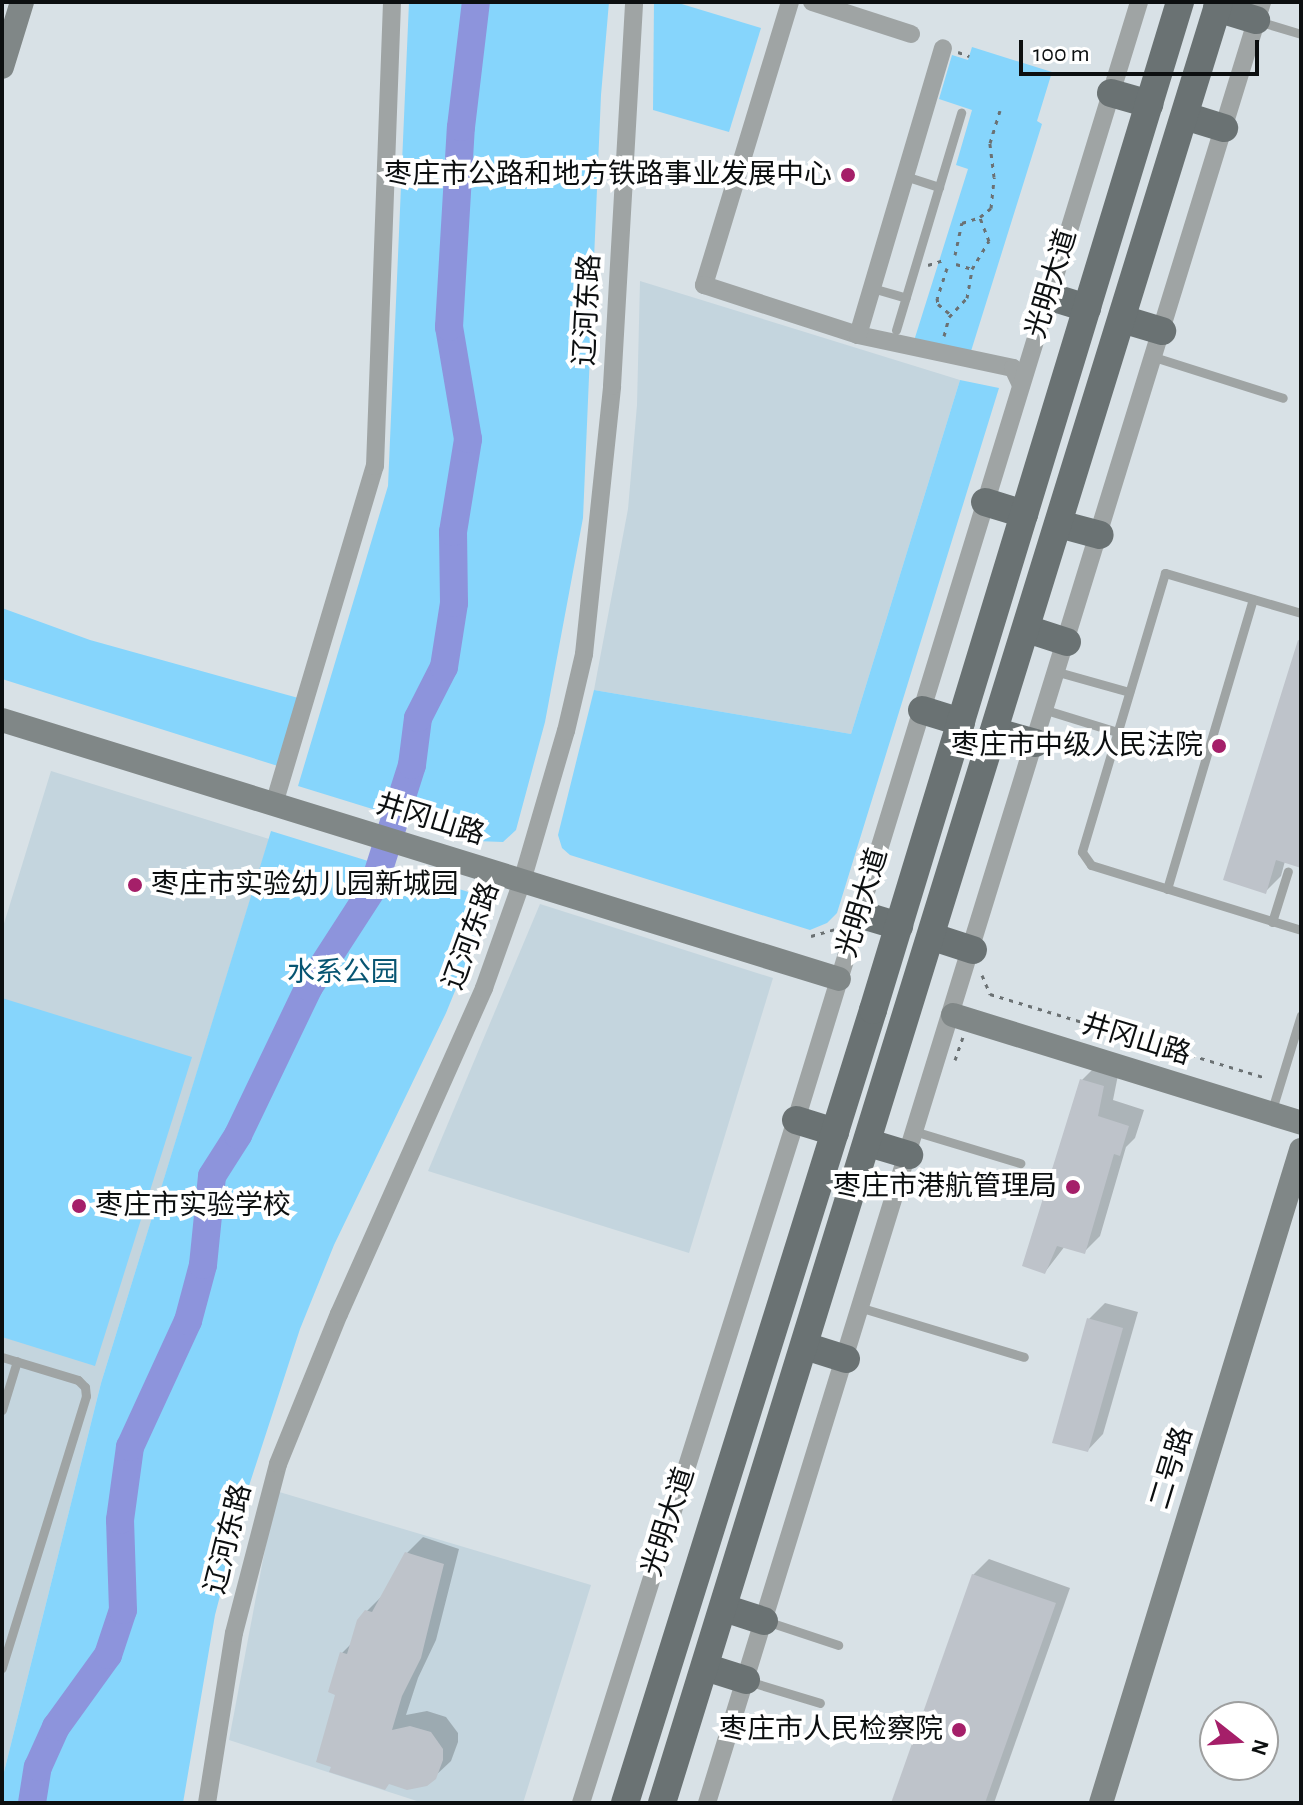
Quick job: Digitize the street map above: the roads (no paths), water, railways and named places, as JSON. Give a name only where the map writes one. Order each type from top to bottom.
[{"type":"main road","name":"光明大道","points":[[625,1803],[899,926],[1180,2]]},
{"type":"main road","points":[[662,1803],[933,937],[1218,5],[1259,11]]},
{"type":"main road","points":[[1111,93],[1149,104]]},
{"type":"main road","points":[[1185,116],[1224,128]]},
{"type":"main road","points":[[1048,296],[1087,308]]},
{"type":"main road","points":[[1122,319],[1158,344]]},
{"type":"main road","points":[[985,502],[1024,514]]},
{"type":"main road","points":[[1059,524],[1100,535]]},
{"type":"main road","points":[[1027,629],[1067,642]]},
{"type":"main road","points":[[922,710],[961,722]]},
{"type":"main road","points":[[996,732],[1036,743]]},
{"type":"main road","points":[[851,919],[899,926]]},
{"type":"main road","points":[[933,937],[977,963]]},
{"type":"main road","points":[[796,1120],[835,1132]]},
{"type":"main road","points":[[869,1143],[913,1144]]},
{"type":"main road","points":[[805,1346],[846,1359]]},
{"type":"main road","points":[[724,1608],[764,1621]]},
{"type":"main road","points":[[705,1667],[746,1680]]},
{"type":"street","points":[[2,67],[22,2]]},
{"type":"street","points":[[274,804],[375,466],[392,2]]},
{"type":"street","name":"辽河东路","points":[[207,1803],[234,1633],[278,1464],[339,1314],[478,1002],[522,881],[566,731],[584,654],[612,386],[634,2]]},
{"type":"street","points":[[790,2],[704,285],[858,335],[1013,368],[1021,385]]},
{"type":"street","points":[[812,2],[911,34]]},
{"type":"street","name":"光明大道","points":[[581,1803],[796,1120],[839,979],[851,919],[922,710],[1139,2]]},
{"type":"street","points":[[707,1803],[953,1015],[977,963],[1036,743],[1259,11]]},
{"type":"street","points":[[858,335],[943,48]]},
{"type":"street","name":"井冈山路","points":[[2,720],[839,979]]},
{"type":"street","name":"井冈山路","points":[[953,1015],[1301,1123]]},
{"type":"street","name":"二号路","points":[[1101,1803],[1301,1150]]},
{"type":"lane","points":[[1259,11],[1301,34]]},
{"type":"lane","points":[[896,330],[961,113]]},
{"type":"lane","points":[[905,176],[939,187]]},
{"type":"lane","points":[[872,288],[906,298]]},
{"type":"lane","points":[[1158,344],[1283,398]]},
{"type":"lane","points":[[1301,613],[1165,573],[1082,852],[1091,865],[1301,930]]},
{"type":"lane","points":[[1167,889],[1253,599]]},
{"type":"lane","points":[[1058,672],[1129,692]]},
{"type":"lane","points":[[1046,710],[1117,732]]},
{"type":"lane","points":[[1272,922],[1288,871]]},
{"type":"lane","points":[[1271,1113],[1301,1015]]},
{"type":"lane","points":[[913,1144],[1020,1163]]},
{"type":"lane","points":[[862,1308],[1024,1357]]},
{"type":"lane","points":[[2,1357],[78,1380],[85,1387],[86,1396],[2,1668]]},
{"type":"lane","points":[[2,1410],[17,1361]]},
{"type":"lane","points":[[764,1621],[838,1645]]},
{"type":"lane","points":[[746,1680],[820,1703]]},
{"type":"waterway","points":[[32,1803],[38,1767],[56,1727],[108,1655],[123,1610],[120,1520],[130,1447],[188,1321],[203,1265],[212,1176],[238,1135],[309,987],[373,888],[412,765],[418,718],[444,667],[454,603],[453,532],[468,439],[449,327],[461,127],[476,2]]},
{"type":"place","name":"枣庄市公路和地方铁路事业发展中心","points":[[848,175]]},
{"type":"place","name":"枣庄市中级人民法院","points":[[1219,746]]},
{"type":"place","name":"枣庄市实验幼儿园新城园","points":[[135,885]]},
{"type":"place","name":"枣庄市港航管理局","points":[[1073,1187]]},
{"type":"place","name":"枣庄市实验学校","points":[[79,1206]]},
{"type":"place","name":"枣庄市人民检察院","points":[[959,1730]]},
{"type":"park label","name":"水系公园","points":[[343,973]]}]
